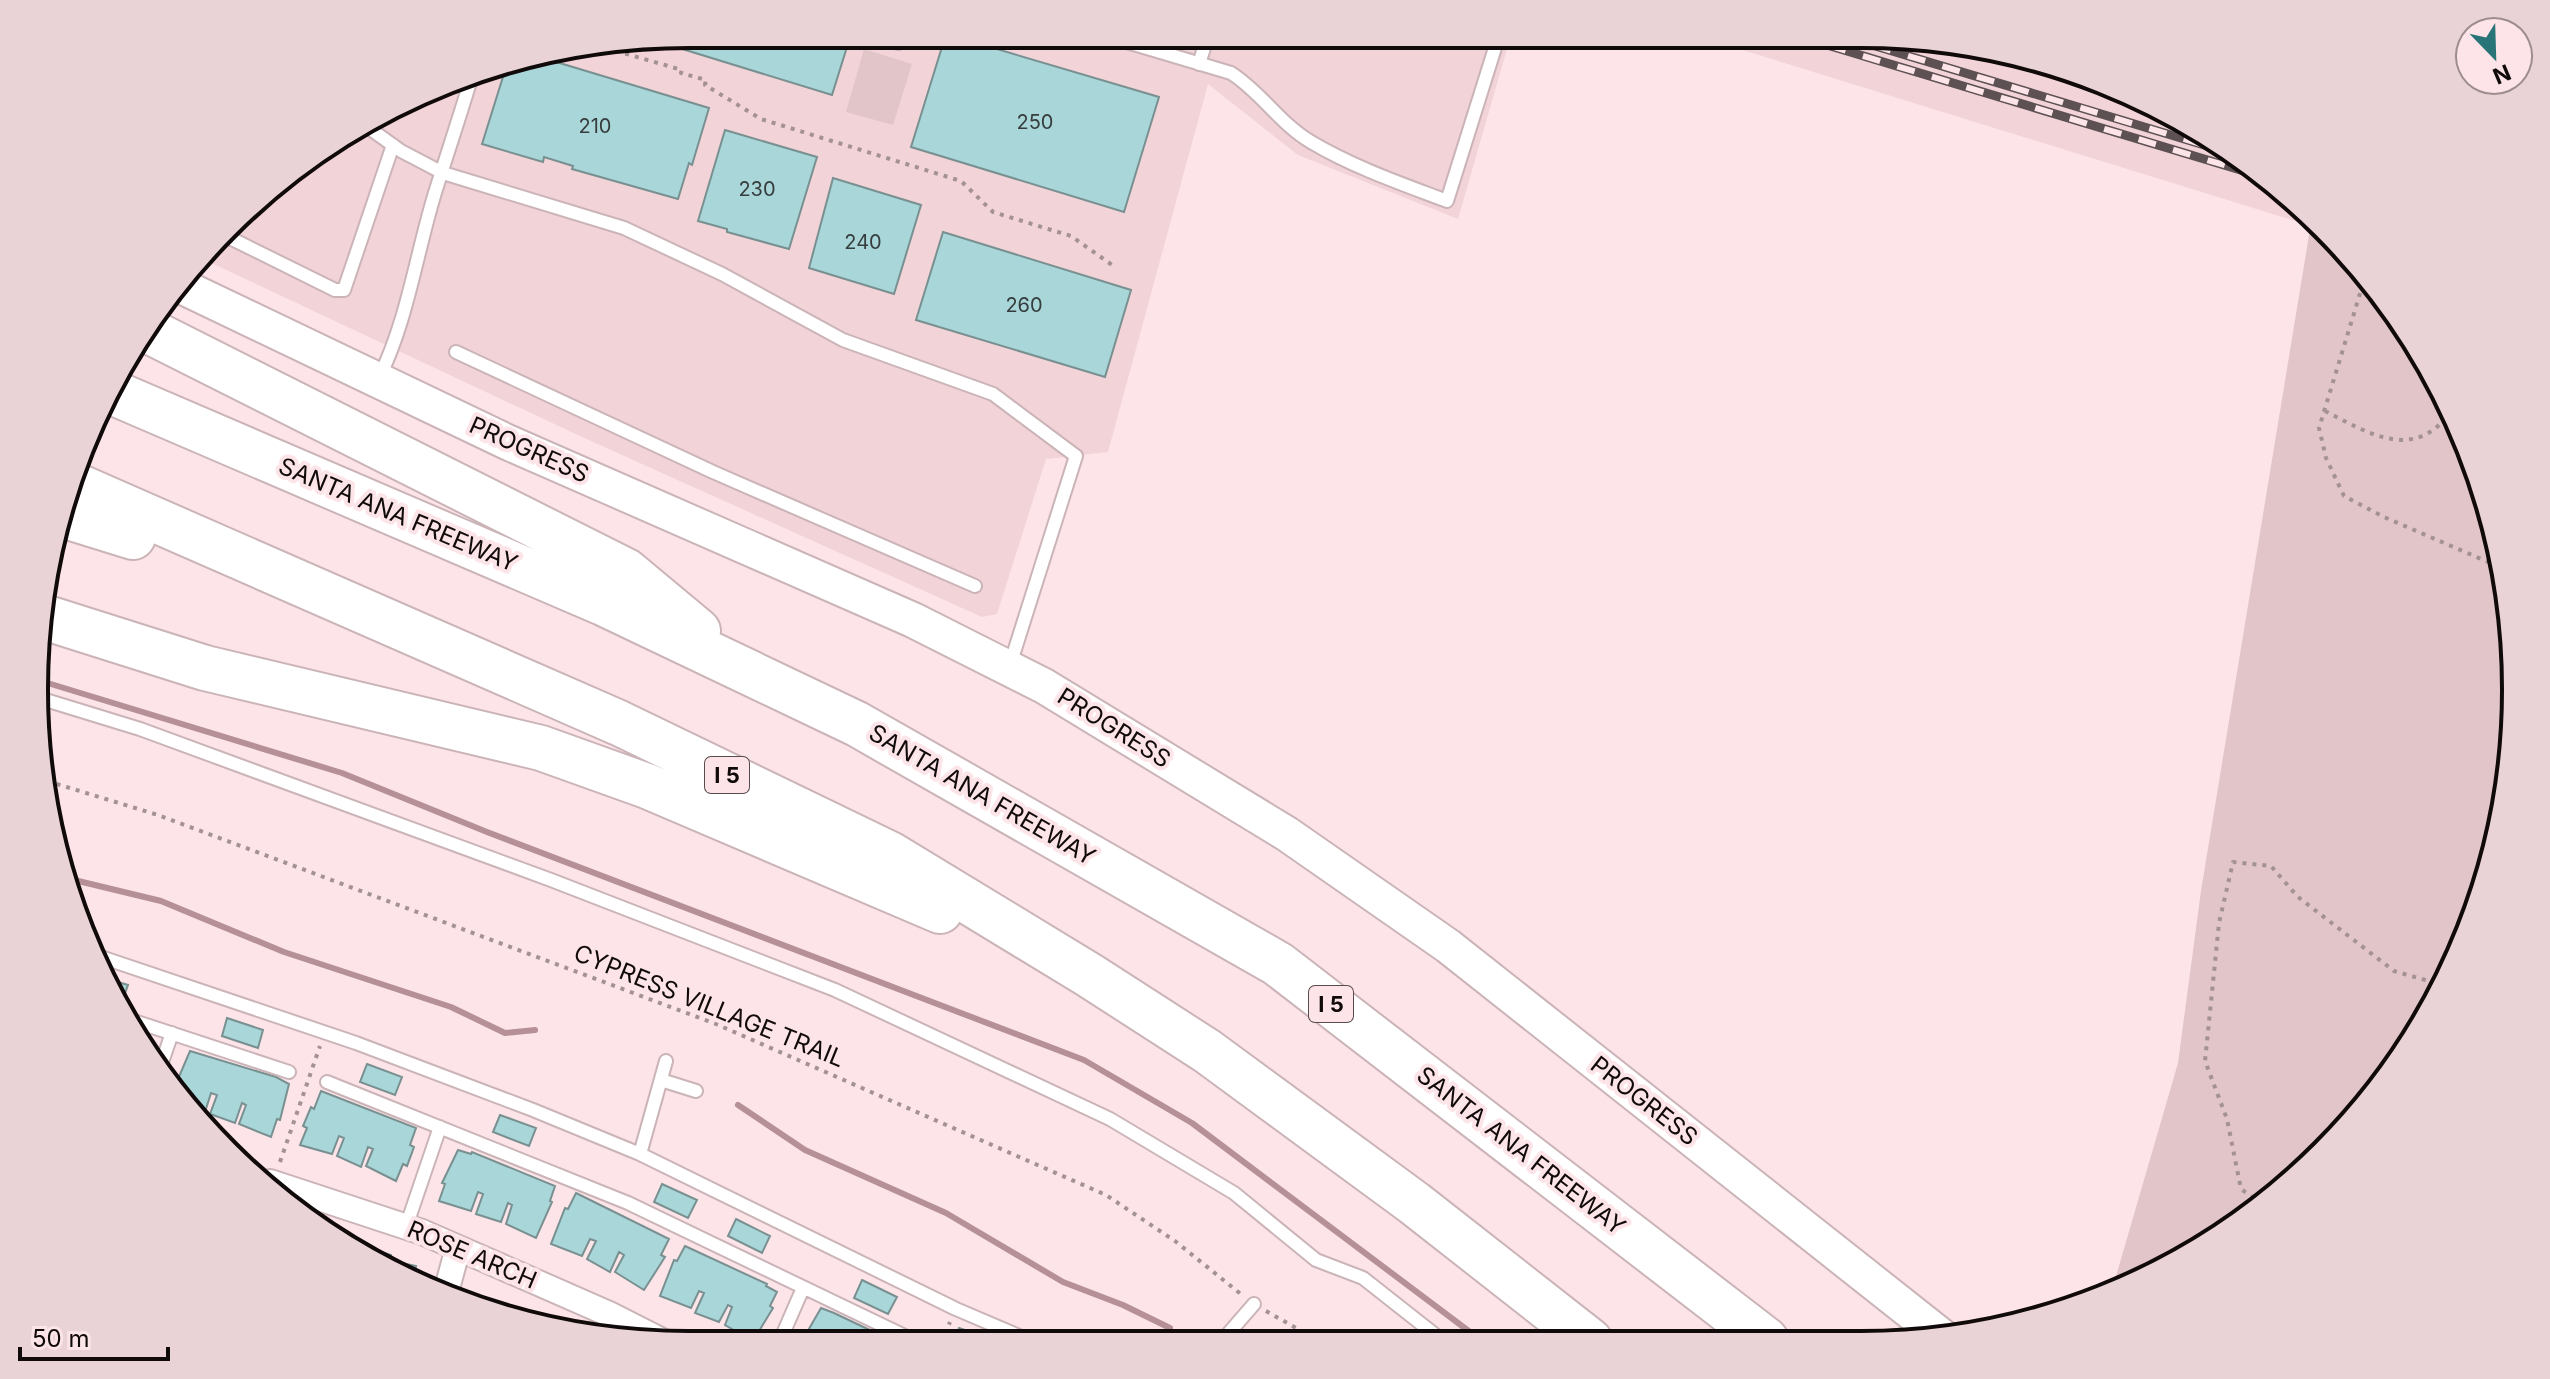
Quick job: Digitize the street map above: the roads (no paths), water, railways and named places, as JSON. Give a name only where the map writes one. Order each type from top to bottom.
[{"type":"highway","points":[[155,334],[626,571],[742,669]]},
{"type":"highway","name":"SANTA ANA FREEWAY","points":[[120,395],[603,603],[857,724],[1278,964],[1754,1331]]},
{"type":"highway","name":"I 5","points":[[81,487],[619,723],[890,854],[1207,1051],[1414,1203],[1577,1331]]},
{"type":"highway","points":[[72,518],[349,604]]},
{"type":"highway","points":[[52,619],[205,668],[541,748],[647,786],[1089,975]]},
{"type":"street","name":"PROGRESS","points":[[189,290],[507,442],[913,620],[1044,686],[1287,834],[1448,946],[1930,1327]]},
{"type":"street","name":"ROSE ARCH","points":[[284,1186],[406,1227],[639,1329]]},
{"type":"street","points":[[448,1284],[458,1248]]},
{"type":"lane","points":[[1146,48],[1231,73],[1245,82],[1265,105],[1309,141],[1386,178],[1447,201],[1495,48]]},
{"type":"lane","points":[[1199,64],[1204,48]]},
{"type":"lane","points":[[379,379],[389,358],[468,88]]},
{"type":"lane","points":[[374,131],[443,173],[624,228],[722,274],[843,340],[993,394],[1076,456],[1009,668]]},
{"type":"lane","points":[[233,239],[335,290],[344,290],[393,145]]},
{"type":"lane","points":[[456,352],[713,472],[975,586]]},
{"type":"lane","points":[[48,701],[140,729],[346,804],[835,990],[1110,1119],[1234,1193],[1316,1260],[1363,1278],[1430,1331]]},
{"type":"lane","points":[[108,959],[325,1032],[640,1154],[956,1309],[1007,1331]]},
{"type":"lane","points":[[142,1024],[289,1072]]},
{"type":"lane","points":[[164,1057],[172,1033]]},
{"type":"lane","points":[[640,1154],[666,1061]]},
{"type":"lane","points":[[661,1080],[696,1091]]},
{"type":"lane","points":[[327,1082],[628,1203],[894,1331]]},
{"type":"lane","points":[[406,1227],[440,1127]]},
{"type":"lane","points":[[784,1331],[803,1288]]},
{"type":"lane","points":[[1231,1331],[1254,1304]]},
{"type":"waterway","points":[[48,683],[342,773],[487,832],[1084,1060],[1192,1123],[1469,1331]]},
{"type":"waterway","points":[[77,881],[161,901],[284,952],[451,1007],[505,1033],[535,1030]]},
{"type":"waterway","points":[[738,1105],[805,1150],[946,1213],[1063,1282],[1123,1305],[1170,1328]]},
{"type":"railway","points":[[1837,48],[2233,168]]},
{"type":"railway","points":[[1884,49],[2194,142]]}]
